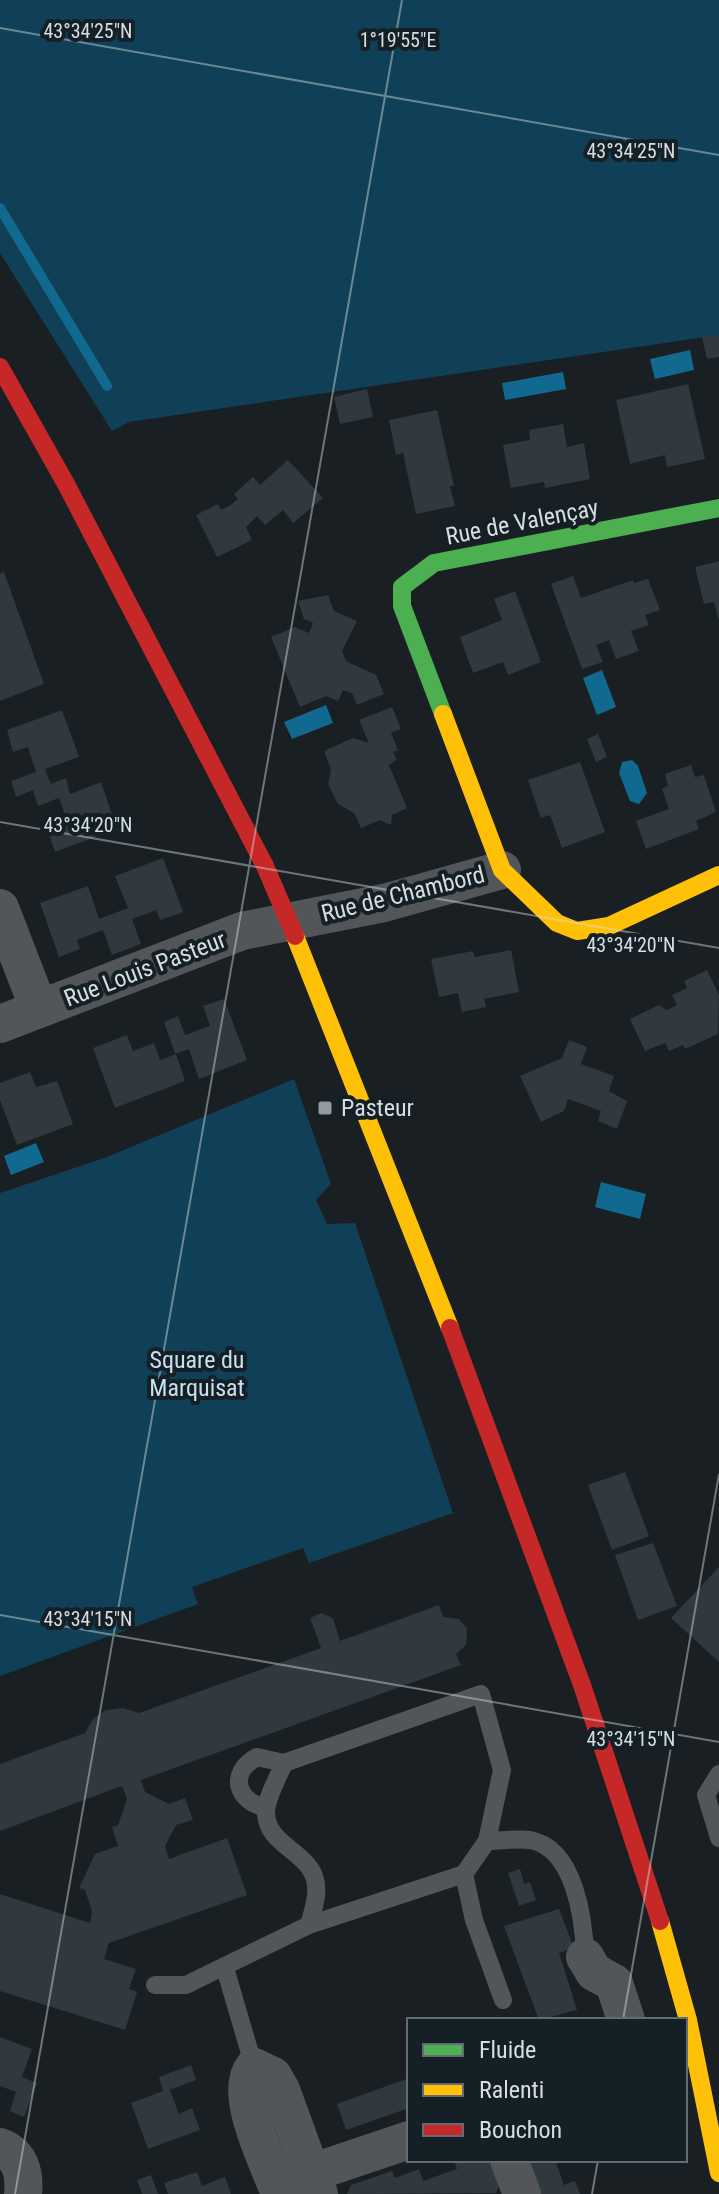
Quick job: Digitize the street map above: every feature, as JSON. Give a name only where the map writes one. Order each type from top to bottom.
[{"type":"main road","points":[[0,367],[66,484],[291,920],[392,1186],[479,1398],[577,1671],[657,1909],[688,2020],[719,2173]]},
{"type":"main road","name":"Rue de Valençay","points":[[502,870],[406,622],[402,587],[434,563],[719,508]]},
{"type":"main road","name":"Rue de Chambord","points":[[502,870],[529,902],[574,931],[602,930],[719,875]]},
{"type":"main road","points":[[695,2150],[699,2077]]},
{"type":"street","name":"Rue de Chambord","points":[[291,920],[384,903],[502,870]]},
{"type":"street","points":[[0,908],[39,1009]]},
{"type":"street","name":"Rue Louis Pasteur","points":[[0,1024],[242,931],[291,920]]},
{"type":"street","points":[[585,1957],[594,1972],[614,1983],[625,2018]]},
{"type":"street","points":[[280,2194],[248,2103],[245,2087],[254,2067],[273,2076],[281,2090],[315,2183],[407,2141]]},
{"type":"street","points":[[0,2147],[19,2161],[25,2177],[23,2194]]},
{"type":"street","points":[[510,2162],[522,2194]]},
{"type":"lane","points":[[155,1985],[186,1985],[309,1925],[464,1874],[487,1841],[502,1770],[481,1694],[284,1763],[257,1757],[247,1762],[241,1771],[240,1791],[246,1801],[266,1808]]},
{"type":"lane","points":[[284,1763],[266,1808],[267,1820],[276,1837],[307,1865],[315,1877],[316,1898],[309,1925]]},
{"type":"lane","points":[[719,1774],[706,1795],[719,1838]]},
{"type":"lane","points":[[487,1841],[530,1840],[550,1847],[563,1862],[582,1918],[585,1957]]},
{"type":"lane","points":[[464,1874],[474,1920],[503,2000]]},
{"type":"lane","points":[[225,1968],[254,2067]]},
{"type":"green space","points":[[0,0],[719,0],[719,335],[129,422],[112,431],[0,253]]},
{"type":"green space","name":"Square du Marquisat","points":[[294,1079],[331,1184],[316,1200],[327,1224],[355,1223],[453,1513],[309,1563],[303,1548],[192,1587],[198,1604],[0,1676],[0,1193],[107,1157]]},
{"type":"shaded area","points":[[690,350],[694,370],[655,379],[650,359]]},
{"type":"shaded area","points":[[563,372],[566,389],[505,400],[502,383]]},
{"type":"shaded area","points":[[602,670],[616,707],[597,715],[583,678]]},
{"type":"shaded area","points":[[326,705],[333,723],[292,739],[284,722]]},
{"type":"shaded area","points":[[632,760],[638,766],[647,793],[639,804],[630,801],[619,773],[622,762]]},
{"type":"shaded area","points":[[36,1143],[44,1162],[11,1175],[4,1156]]},
{"type":"shaded area","points":[[601,1182],[646,1194],[640,1219],[595,1207]]},
{"type":"building","points":[[719,335],[719,357],[707,359],[702,337]]},
{"type":"building","points":[[688,384],[705,459],[667,467],[665,455],[630,464],[616,400]]},
{"type":"building","points":[[367,389],[373,417],[340,424],[334,397]]},
{"type":"building","points":[[437,410],[454,486],[450,486],[455,506],[416,514],[403,453],[396,455],[389,420]]},
{"type":"building","points":[[563,424],[567,447],[584,443],[590,479],[545,488],[544,482],[511,488],[503,445],[530,440],[529,430]]},
{"type":"building","points":[[288,460],[323,498],[293,523],[283,510],[265,525],[257,516],[246,527],[252,540],[217,557],[196,515],[218,504],[221,510],[231,505],[238,499],[234,494],[253,477],[260,485]]},
{"type":"building","points":[[719,561],[718,618],[714,602],[704,604],[695,567]]},
{"type":"building","points":[[4,572],[44,684],[0,701],[0,574]]},
{"type":"building","points":[[573,576],[581,598],[633,580],[634,583],[648,579],[660,610],[645,615],[649,625],[631,631],[639,651],[616,659],[609,640],[596,645],[603,662],[582,669],[551,584]]},
{"type":"building","points":[[515,591],[541,662],[508,675],[503,662],[473,673],[460,637],[502,620],[494,599]]},
{"type":"building","points":[[328,595],[334,611],[357,621],[342,651],[346,661],[376,675],[384,694],[357,705],[352,693],[343,690],[338,701],[326,696],[300,707],[271,637],[295,627],[309,633],[313,623],[304,619],[298,601]]},
{"type":"building","points":[[392,707],[401,729],[391,733],[398,750],[393,752],[397,760],[389,765],[407,808],[392,815],[391,825],[380,820],[361,828],[354,813],[338,804],[328,784],[331,770],[324,751],[353,738],[369,743],[359,720]]},
{"type":"building","points":[[62,710],[79,757],[45,769],[51,784],[66,778],[70,794],[101,782],[117,829],[55,852],[48,831],[68,824],[59,798],[38,806],[33,790],[16,797],[11,781],[36,772],[28,747],[13,752],[7,730]]},
{"type":"building","points":[[598,734],[607,757],[596,762],[587,739]]},
{"type":"building","points":[[580,762],[605,832],[562,848],[550,815],[541,818],[528,780]]},
{"type":"building","points":[[691,765],[695,777],[704,775],[716,812],[696,821],[699,829],[646,849],[636,821],[669,809],[662,789],[668,786],[665,774]]},
{"type":"building","points":[[163,858],[183,912],[160,920],[156,910],[132,919],[141,944],[112,955],[103,930],[77,940],[80,949],[59,957],[40,903],[88,886],[99,919],[128,908],[115,876]]},
{"type":"building","points":[[511,950],[519,992],[484,999],[486,1007],[462,1012],[458,993],[439,997],[431,959],[473,951],[475,957]]},
{"type":"building","points":[[707,970],[719,995],[718,1034],[685,1049],[683,1045],[669,1051],[665,1043],[645,1051],[630,1019],[659,1005],[667,1010],[677,1005],[672,995],[687,988],[684,981]]},
{"type":"building","points":[[224,999],[247,1060],[199,1079],[189,1049],[175,1054],[164,1022],[178,1016],[185,1035],[210,1026],[203,1006]]},
{"type":"building","points":[[127,1035],[133,1051],[154,1043],[160,1060],[176,1054],[185,1081],[115,1108],[93,1048]]},
{"type":"building","points":[[569,1040],[587,1047],[581,1064],[614,1076],[609,1091],[627,1101],[617,1129],[598,1121],[601,1111],[568,1099],[564,1111],[541,1122],[520,1076],[562,1058]]},
{"type":"building","points":[[30,1072],[36,1087],[57,1081],[73,1124],[17,1145],[0,1100],[0,1083]]},
{"type":"building","points":[[625,1472],[649,1536],[612,1550],[588,1485]]},
{"type":"building","points":[[653,1543],[677,1606],[638,1620],[615,1555]]},
{"type":"building","points":[[719,1567],[719,1662],[671,1618]]},
{"type":"building","points":[[439,1605],[443,1617],[459,1619],[467,1628],[466,1645],[456,1654],[461,1665],[141,1780],[145,1792],[169,1804],[185,1798],[193,1820],[176,1825],[165,1846],[169,1859],[227,1838],[247,1895],[109,1943],[104,1959],[136,1969],[129,1989],[137,1992],[125,2030],[0,1991],[0,1894],[90,1923],[92,1911],[85,1890],[79,1888],[95,1854],[118,1846],[112,1827],[118,1825],[127,1799],[122,1786],[0,1831],[0,1764],[85,1733],[93,1719],[106,1710],[123,1708],[139,1713],[321,1648],[310,1618],[321,1613],[333,1618],[340,1641]]},
{"type":"building","points":[[520,1869],[524,1884],[530,1882],[536,1900],[519,1906],[508,1873]]},
{"type":"building","points":[[559,1909],[574,1948],[559,1953],[577,2010],[538,2018],[504,1926]]},
{"type":"building","points":[[0,2037],[32,2049],[22,2077],[37,2083],[24,2117],[10,2111],[16,2092],[0,2086]]},
{"type":"building","points":[[191,2065],[196,2080],[170,2090],[179,2114],[192,2108],[200,2130],[148,2149],[131,2103],[163,2091],[159,2077]]},
{"type":"building","points":[[407,2079],[407,2109],[346,2130],[337,2104]]},
{"type":"building","points":[[455,2162],[492,2162],[500,2184],[496,2193],[347,2194],[351,2185],[392,2171],[395,2178],[419,2169],[423,2181],[457,2169]]},
{"type":"building","points":[[520,2162],[556,2162],[564,2185],[575,2181],[580,2194],[537,2194]]},
{"type":"building","points":[[197,2172],[202,2186],[225,2177],[231,2194],[168,2194],[164,2183]]},
{"type":"building","points":[[151,2175],[158,2194],[142,2194],[137,2180]]},
{"type":"waterway","points":[[0,208],[107,386]]},
{"type":"traffic: fast","points":[[443,714],[402,606],[402,587],[434,563],[719,508]]},
{"type":"traffic: slow","points":[[443,714],[502,870],[557,923],[577,931],[609,926],[719,875]]},
{"type":"traffic: slow","points":[[295,936],[450,1328]]},
{"type":"traffic: slow","points":[[660,1921],[688,2020],[719,2173]]},
{"type":"traffic: jam","points":[[0,367],[66,484],[265,866],[295,936]]},
{"type":"traffic: jam","points":[[450,1328],[582,1685],[660,1921]]},
{"type":"place","name":"Pasteur","points":[[325,1108]]}]
